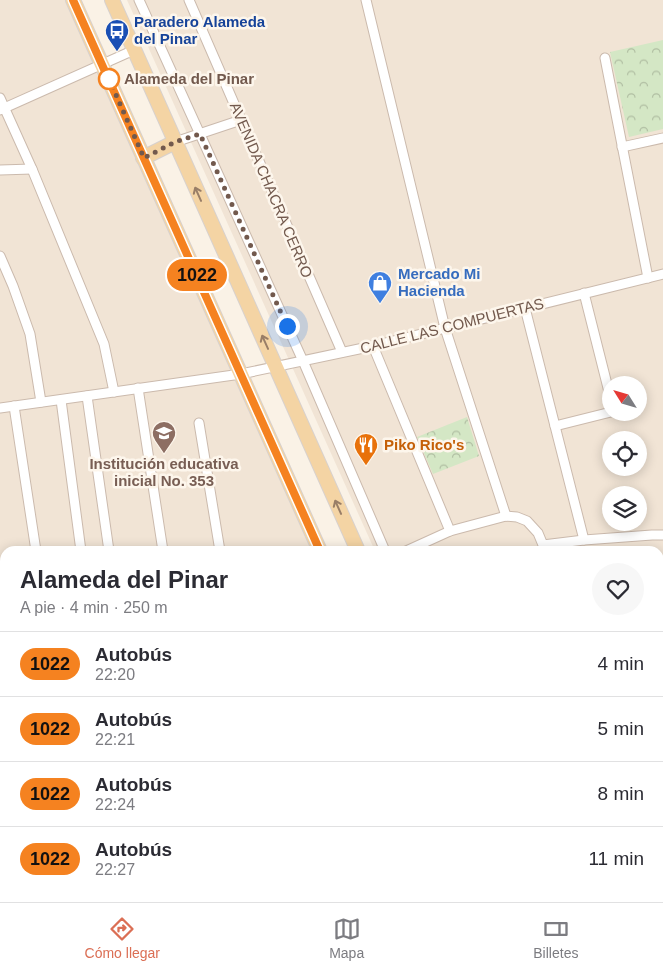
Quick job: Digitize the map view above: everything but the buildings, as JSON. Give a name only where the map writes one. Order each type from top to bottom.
[{"type":"main road","points":[[73,0],[318,546]]},
{"type":"main road","points":[[112,0],[356,546]]},
{"type":"main road","points":[[144,158],[175,142]]},
{"type":"street","points":[[139,0],[303,361],[383,546]]},
{"type":"street","name":"AVENIDA CHACRA CERRO","points":[[189,0],[342,352]]},
{"type":"street","points":[[366,0],[444,328],[506,516]]},
{"type":"street","points":[[2,109],[134,50]]},
{"type":"street","points":[[605,58],[648,278]]},
{"type":"street","points":[[0,98],[2,109],[32,169],[104,344],[114,392]]},
{"type":"street","points":[[175,142],[241,120]]},
{"type":"street","points":[[622,147],[663,138]]},
{"type":"street","points":[[0,170],[32,169]]},
{"type":"street","points":[[0,256],[30,334],[41,402]]},
{"type":"street","name":"CALLE LAS COMPUERTAS","points":[[0,408],[241,374],[276,367],[373,346],[663,274]]},
{"type":"street","points":[[584,294],[605,376]]},
{"type":"street","points":[[525,308],[584,540]]},
{"type":"street","points":[[373,346],[450,531]]},
{"type":"street","points":[[138,388],[163,546]]},
{"type":"street","points":[[87,396],[108,546]]},
{"type":"street","points":[[61,400],[80,546]]},
{"type":"street","points":[[14,406],[35,546]]},
{"type":"street","points":[[555,426],[602,414]]},
{"type":"street","points":[[199,423],[219,546]]},
{"type":"street","points":[[417,546],[450,531],[506,516],[528,521],[538,533],[542,546]]},
{"type":"street","points":[[553,546],[584,540],[663,535]]},
{"type":"shaded area","points":[[0,0],[71,0],[320,546],[0,546]]},
{"type":"shaded area","points":[[127,0],[663,0],[663,546],[373,546]]},
{"type":"green space","points":[[663,40],[663,129],[629,137],[610,52]]},
{"type":"green space","points":[[467,417],[479,456],[433,474],[417,437]]},
{"type":"bus line","name":"1022","points":[[73,0],[318,546]]},
{"type":"place","name":"Paradero Alameda del Pinar","points":[[117,52]]},
{"type":"place","name":"Alameda del Pinar","points":[[109,79]]},
{"type":"place","name":"Mercado Mi Hacienda","points":[[380,304]]},
{"type":"place","name":"Institución educativa inicial No. 353","points":[[164,454]]},
{"type":"place","name":"Piko Rico's","points":[[366,466]]},
{"type":"route","points":[[109,79],[144,158],[175,142],[200,134],[287,326]]}]
